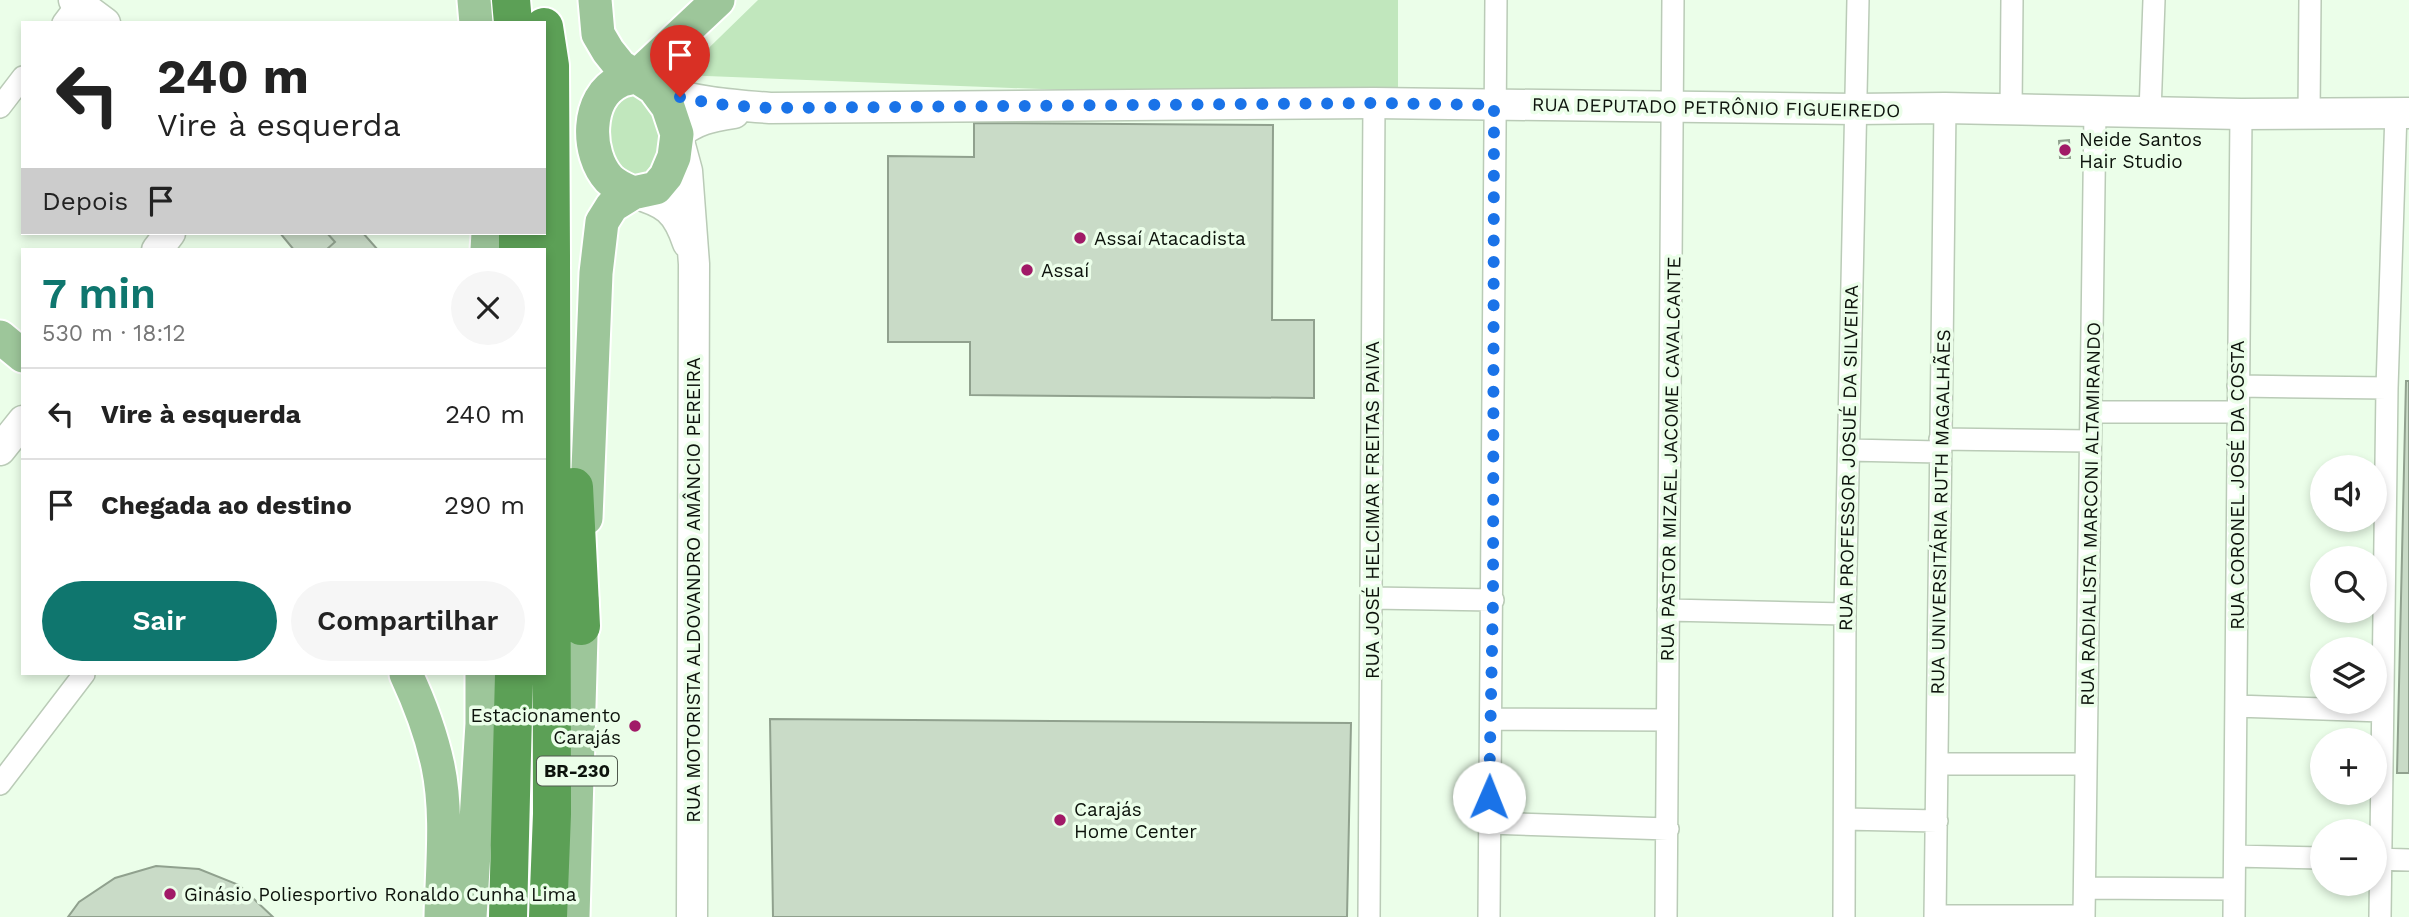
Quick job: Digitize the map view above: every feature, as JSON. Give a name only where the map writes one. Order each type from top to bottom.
[{"type":"highway","points":[[511,0],[513,21]]},
{"type":"highway","name":"BR-230","points":[[541,0],[544,21]]},
{"type":"highway","name":"BR-230","points":[[546,39],[550,66],[546,113]]},
{"type":"highway","points":[[546,304],[570,407],[581,626]]},
{"type":"highway","name":"BR-230","points":[[546,627],[552,814],[548,917]]},
{"type":"highway","name":"BR-230","points":[[508,917],[514,675]]},
{"type":"main road","points":[[474,0],[476,21]]},
{"type":"main road","points":[[581,626],[596,273],[602,222],[611,206],[633,193],[656,188],[666,176],[674,157],[677,134],[668,107],[645,82],[620,66],[608,51],[598,34],[595,0]]},
{"type":"main road","points":[[645,82],[718,0]]},
{"type":"main road","points":[[633,193],[608,178],[600,163],[594,146],[593,118],[604,95],[619,81],[645,82]]},
{"type":"main road","points":[[0,337],[21,354]]},
{"type":"main road","name":"BR-230","points":[[573,917],[581,626]]},
{"type":"main road","points":[[406,675],[423,710],[438,768],[443,827],[441,917]]},
{"type":"main road","points":[[470,917],[482,724],[482,675]]},
{"type":"street","points":[[1489,917],[1496,0]]},
{"type":"street","name":"RUA PASTOR MIZAEL JACOME CAVALCANTE","points":[[1666,917],[1673,0]]},
{"type":"street","name":"RUA PROFESSOR JOSUÉ DA SILVEIRA","points":[[1844,917],[1845,614],[1858,0]]},
{"type":"street","points":[[2011,110],[2012,0]]},
{"type":"street","points":[[2150,113],[2154,0]]},
{"type":"street","points":[[2309,114],[2310,0]]},
{"type":"street","points":[[72,9],[100,21]]},
{"type":"street","points":[[0,107],[21,80]]},
{"type":"street","name":"RUA DEPUTADO PETRÔNIO FIGUEIREDO","points":[[645,82],[680,97],[714,104],[770,108],[1374,103],[1855,110],[1945,108],[2241,114],[2403,113]]},
{"type":"street","name":"RUA JOSÉ HELCIMAR FREITAS PAIVA","points":[[1369,917],[1374,103]]},
{"type":"street","name":"RUA DEPUTADO PETRÔNIO FIGUEIREDO","points":[[677,134],[706,117],[770,108]]},
{"type":"street","name":"RUA UNIVERSITÁRIA RUTH MAGALHÃES","points":[[1935,916],[1945,108]]},
{"type":"street","name":"RUA RADIALISTA MARCONI ALTAMIRANDO","points":[[2084,916],[2095,112]]},
{"type":"street","points":[[2383,637],[2387,387],[2403,113]]},
{"type":"street","name":"RUA CORONEL JOSÉ DA COSTA","points":[[2234,917],[2241,114]]},
{"type":"street","name":"RUA MOTORISTA ALDOVANDRO AMÂNCIO PEREIRA","points":[[677,134],[687,171],[694,264],[692,917]]},
{"type":"street","name":"RUA MOTORISTA ALDOVANDRO AMÂNCIO PEREIRA","points":[[633,193],[656,200],[672,212],[684,233],[694,264]]},
{"type":"street","points":[[2238,386],[2387,387]]},
{"type":"street","points":[[2091,412],[2237,412]]},
{"type":"street","points":[[0,450],[21,424]]},
{"type":"street","points":[[1849,450],[2090,442]]},
{"type":"street","points":[[1371,598],[1493,600]]},
{"type":"street","points":[[1668,610],[1845,614]]},
{"type":"street","points":[[4,771],[83,675]]},
{"type":"street","points":[[2236,706],[2310,709]]},
{"type":"street","points":[[2379,819],[2382,714]]},
{"type":"street","points":[[1491,719],[1667,720]]},
{"type":"street","points":[[1937,764],[2086,764]]},
{"type":"street","points":[[1846,819],[1937,821]]},
{"type":"street","points":[[1489,823],[1668,829]]},
{"type":"street","points":[[2235,856],[2310,858]]},
{"type":"street","points":[[2387,859],[2409,860]]},
{"type":"street","points":[[2085,888],[2234,889]]},
{"type":"street","points":[[2379,896],[2380,917]]},
{"type":"street","points":[[1935,916],[2084,916]]},
{"type":"green space","points":[[758,0],[1398,0],[1398,103],[681,75]]},
{"type":"green space","points":[[633,93],[650,104],[666,138],[647,180],[613,169],[606,106]]},
{"type":"building","name":"Assaí Atacadista","points":[[974,123],[1273,125],[1272,320],[1314,320],[1314,398],[970,395],[970,342],[888,342],[888,156],[974,157]]},
{"type":"building","name":"Neide Santos Hair Studio","points":[[2069,140],[2070,158],[2060,158],[2059,141]]},
{"type":"building","points":[[282,235],[329,235],[335,242],[328,248],[292,248]]},
{"type":"building","points":[[329,235],[365,235],[376,248],[328,248],[335,242]]},
{"type":"building","points":[[2406,381],[2409,381],[2409,773],[2397,773]]},
{"type":"building","name":"Carajás Home Center","points":[[770,719],[1351,723],[1347,917],[773,917]]},
{"type":"building","name":"Ginásio Poliesportivo Ronaldo Cunha Lima","points":[[156,866],[199,869],[239,885],[273,917],[68,917],[79,902],[115,878]]},
{"type":"place","name":"Neide Santos Hair Studio","points":[[2065,150]]},
{"type":"place","name":"Assaí Atacadista","points":[[1080,238]]},
{"type":"place","name":"Assaí","points":[[1027,270]]},
{"type":"place","name":"Estacionamento Carajás","points":[[635,726]]},
{"type":"place","name":"Carajás Home Center","points":[[1060,820]]},
{"type":"place","name":"Ginásio Poliesportivo Ronaldo Cunha Lima","points":[[170,894]]},
{"type":"route","points":[[680,97],[714,104],[770,108],[1374,103],[1494,105],[1493,600],[1489,797]]}]
